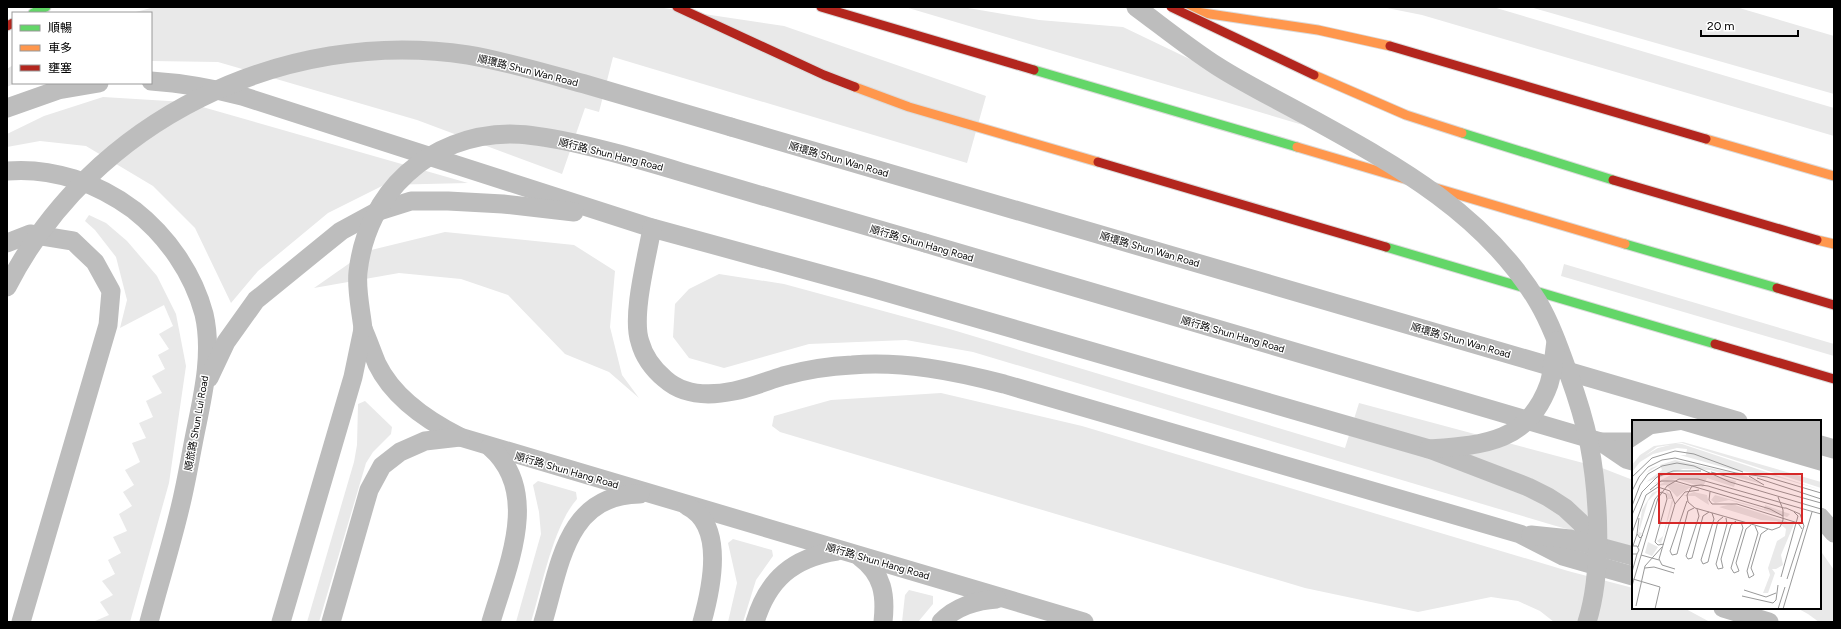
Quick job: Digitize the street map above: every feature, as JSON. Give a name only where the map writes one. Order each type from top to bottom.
[{"type":"highway","points":[[35,12],[46,7]]},
{"type":"highway","points":[[677,7],[824,75],[868,92],[942,117],[1834,379]]},
{"type":"highway","points":[[821,7],[1834,305]]},
{"type":"highway","points":[[1162,7],[1318,30],[1382,44],[1834,176]]},
{"type":"highway","points":[[1171,7],[1300,70],[1356,95],[1413,117],[1510,149],[1834,244]]},
{"type":"lane","points":[[1136,7],[1217,66],[1364,148],[1411,176],[1443,198],[1492,241],[1515,268],[1538,302],[1557,339],[1586,427],[1593,462],[1597,543],[1593,595],[1587,622]]},
{"type":"lane","name":"順環路 Shun Wan Road","points":[[7,287],[18,264],[47,224],[77,189],[106,160],[145,130],[181,108],[222,87],[261,72],[300,61],[335,54],[402,50],[466,55],[534,70],[1735,420]]},
{"type":"lane","points":[[152,81],[179,83],[242,96],[652,228],[879,290],[1429,449],[1528,487],[1548,497],[1575,517],[1597,543]]},
{"type":"lane","points":[[7,108],[58,90],[93,84]]},
{"type":"lane","name":"順行路 Shun Hang Road","points":[[1084,622],[490,447],[441,427],[406,401],[391,384],[377,365],[363,329],[359,300],[358,273],[361,252],[368,229],[378,208],[391,189],[422,160],[441,149],[462,141],[487,136],[511,134],[585,145],[925,243],[1601,442],[1632,442]]},
{"type":"lane","name":"順旅路 Shun Lui Road","points":[[7,171],[44,171],[73,178],[98,188],[123,202],[145,219],[165,240],[181,262],[194,288],[204,314],[207,340],[204,390],[180,507],[149,622]]},
{"type":"lane","points":[[204,390],[226,342],[256,300],[342,231],[376,212],[411,202],[503,204],[572,212],[652,228]]},
{"type":"lane","points":[[652,228],[639,305],[639,341],[646,358],[656,371],[682,390],[697,394],[715,394],[735,391],[785,376],[817,369],[852,365],[904,365],[953,371],[1004,384],[1520,534],[1570,539],[1632,556]]},
{"type":"lane","points":[[7,243],[30,234],[73,241],[95,262],[111,290],[108,325],[21,622]]},
{"type":"lane","points":[[281,622],[353,377],[363,329]]},
{"type":"lane","points":[[1429,449],[1487,442],[1504,437],[1517,430],[1530,418],[1541,403],[1549,382],[1557,339]]},
{"type":"lane","points":[[331,622],[369,490],[382,466],[400,452],[425,441],[460,436]]},
{"type":"lane","points":[[1601,442],[1626,459],[1632,461]]},
{"type":"lane","points":[[1821,445],[1834,449]]},
{"type":"lane","points":[[490,447],[505,462],[511,471],[517,497],[518,512],[514,545],[491,622]]},
{"type":"lane","points":[[543,622],[564,551],[576,525],[584,515],[599,503],[617,496],[630,494],[657,496]]},
{"type":"lane","points":[[680,503],[699,514],[705,523],[711,543],[711,584],[702,622]]},
{"type":"lane","points":[[1821,518],[1834,533]]},
{"type":"lane","points":[[1520,534],[1563,556],[1632,576]]},
{"type":"lane","points":[[755,622],[766,595],[775,582],[787,570],[801,560],[818,554],[849,553],[875,570],[881,580],[885,608],[883,622]]},
{"type":"lane","points":[[941,622],[945,617],[964,606],[990,599],[1004,599]]},
{"type":"lane","points":[[1035,608],[1054,622]]},
{"type":"lane","points":[[1727,609],[1766,618]]},
{"type":"shaded area","points":[[155,7],[657,7],[784,26],[986,96],[967,163],[613,57],[599,112],[585,108],[562,174],[417,120],[218,62],[152,61],[152,12],[136,12]]},
{"type":"shaded area","points":[[905,7],[962,7],[1039,20],[1123,27],[1221,74],[1323,131]]},
{"type":"shaded area","points":[[1382,7],[1493,7],[1834,108],[1834,136],[1422,15]]},
{"type":"shaded area","points":[[1530,7],[1736,7],[1834,36],[1834,94]]},
{"type":"shaded area","points":[[12,66],[13,84],[7,87],[7,69]]},
{"type":"shaded area","points":[[103,97],[185,102],[468,183],[384,185],[328,213],[258,271],[231,303],[195,228],[153,186],[86,146],[40,141],[7,147],[7,134],[44,116]]},
{"type":"shaded area","points":[[89,215],[106,223],[127,241],[157,276],[176,314],[186,366],[169,483],[130,622],[95,621],[109,615],[100,602],[113,595],[102,581],[115,574],[108,560],[121,553],[113,537],[127,531],[119,514],[132,506],[123,492],[134,485],[125,470],[140,462],[132,443],[146,438],[139,423],[153,417],[146,401],[162,393],[152,376],[165,369],[158,355],[169,349],[159,334],[173,326],[164,305],[120,328],[127,300],[116,257],[95,230],[85,221]]},
{"type":"shaded area","points":[[445,232],[574,245],[615,271],[610,327],[622,375],[639,398],[609,372],[565,354],[508,295],[461,279],[399,273],[314,288],[367,251]]},
{"type":"shaded area","points":[[1564,264],[1834,344],[1834,356],[1561,276]]},
{"type":"shaded area","points":[[719,274],[784,284],[953,330],[1345,448],[1359,403],[1602,468],[1632,480],[1632,547],[1556,526],[973,352],[906,340],[809,344],[724,368],[689,358],[673,337],[675,304],[689,289]]},
{"type":"shaded area","points":[[941,393],[1082,426],[1568,571],[1632,588],[1632,609],[1686,609],[1710,622],[1554,622],[1540,611],[1518,601],[1491,597],[1418,612],[1305,588],[780,432],[772,426],[774,416],[831,400]]},
{"type":"shaded area","points":[[365,401],[392,427],[391,434],[373,452],[366,463],[319,622],[307,622],[354,462],[357,445],[358,404]]},
{"type":"shaded area","points":[[538,481],[576,492],[577,499],[561,525],[555,541],[531,622],[516,622],[541,534],[539,512],[533,485]]},
{"type":"shaded area","points":[[733,539],[772,550],[773,556],[756,580],[743,622],[728,622],[737,583],[728,543]]},
{"type":"shaded area","points":[[1821,551],[1834,570],[1834,622],[1819,622],[1799,609],[1821,609]]},
{"type":"shaded area","points":[[909,590],[933,596],[933,604],[918,622],[902,622],[905,595]]},
{"type":"traffic: fast","points":[[35,12],[46,7]]},
{"type":"traffic: fast","points":[[1034,70],[1297,147]]},
{"type":"traffic: fast","points":[[1462,133],[1613,180]]},
{"type":"traffic: fast","points":[[1625,244],[1777,288]]},
{"type":"traffic: fast","points":[[1386,247],[1715,344]]},
{"type":"traffic: slow","points":[[1183,10],[1318,30],[1390,46]]},
{"type":"traffic: slow","points":[[1314,75],[1406,115],[1462,133]]},
{"type":"traffic: slow","points":[[855,87],[909,107],[1098,162]]},
{"type":"traffic: slow","points":[[1706,139],[1834,176]]},
{"type":"traffic: slow","points":[[1297,147],[1625,244]]},
{"type":"traffic: slow","points":[[1817,240],[1834,244]]},
{"type":"traffic: jam","points":[[677,7],[824,75],[855,87]]},
{"type":"traffic: jam","points":[[821,7],[1034,70]]},
{"type":"traffic: jam","points":[[1171,7],[1314,75]]},
{"type":"traffic: jam","points":[[7,26],[12,24]]},
{"type":"traffic: jam","points":[[1390,46],[1706,139]]},
{"type":"traffic: jam","points":[[1098,162],[1386,247]]},
{"type":"traffic: jam","points":[[1613,180],[1817,240]]},
{"type":"traffic: jam","points":[[1777,288],[1834,305]]},
{"type":"traffic: jam","points":[[1715,344],[1834,379]]}]
